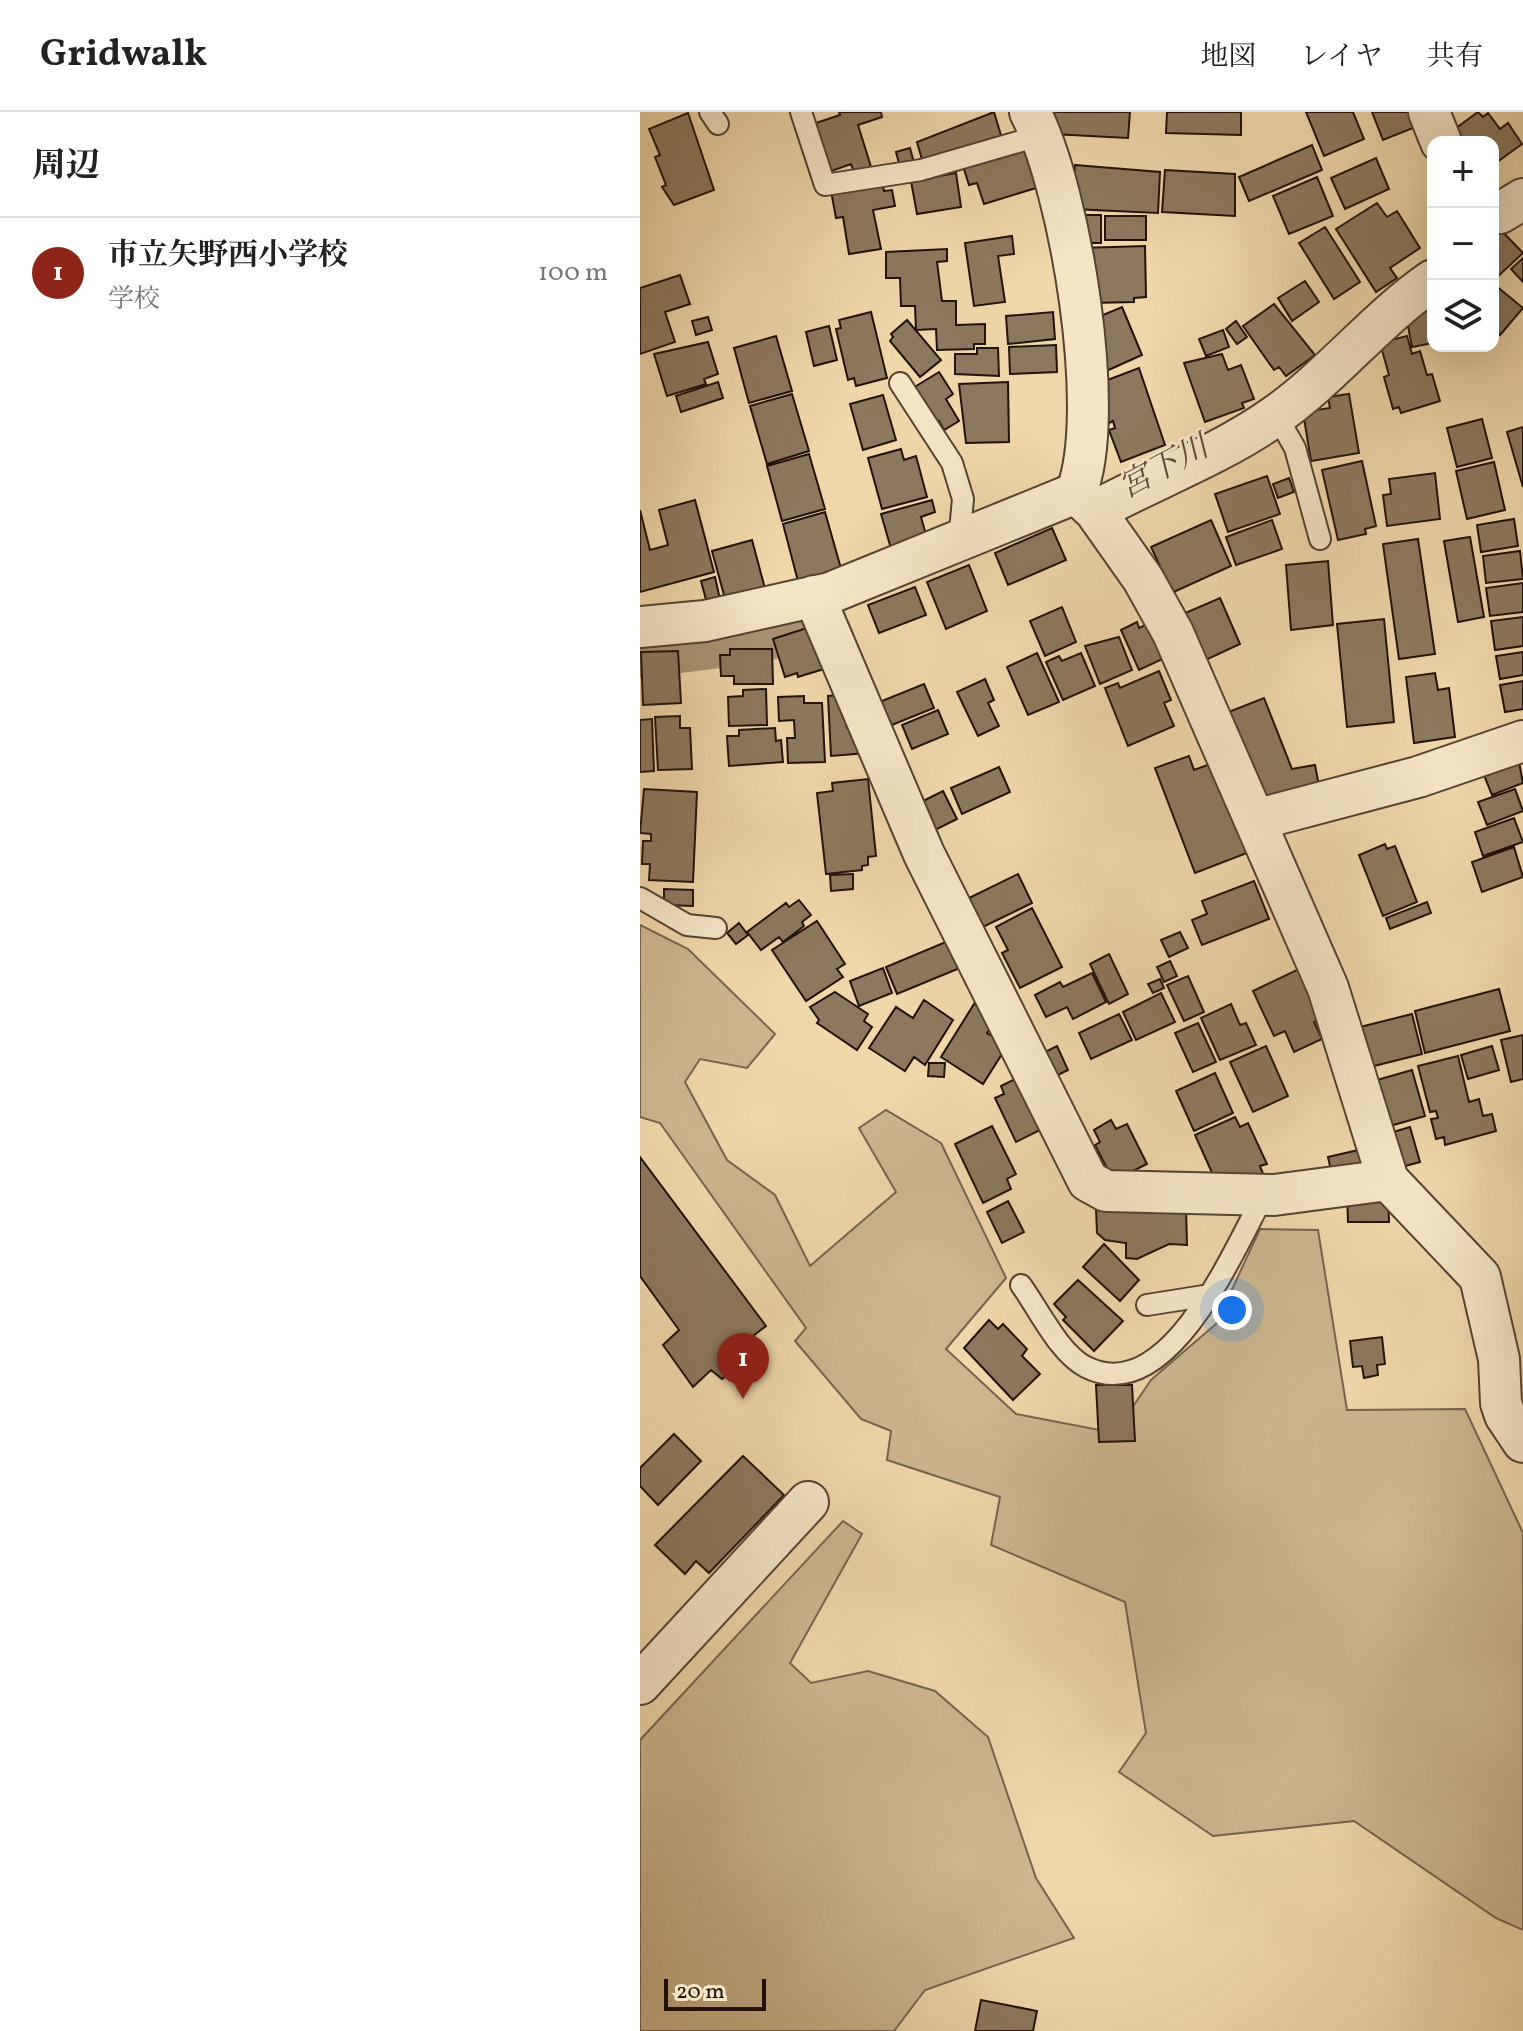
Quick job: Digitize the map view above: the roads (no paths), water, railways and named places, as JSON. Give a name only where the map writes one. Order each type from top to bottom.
[{"type":"street","points":[[1429,112],[1439,136]]},
{"type":"street","points":[[1036,123],[1063,204],[1087,380],[1086,503],[1160,605],[1328,988],[1388,1180],[1480,1277],[1499,1359],[1501,1403],[1512,1428],[1523,1442]]},
{"type":"street","points":[[640,627],[705,621],[830,593],[959,541],[1086,503],[1199,459],[1276,415],[1379,328],[1408,297],[1427,284]]},
{"type":"street","points":[[814,596],[924,854],[1088,1181],[1106,1191],[1264,1195],[1388,1180]]},
{"type":"street","points":[[1255,820],[1418,777],[1523,741]]},
{"type":"street","points":[[640,1684],[808,1502]]},
{"type":"lane","points":[[801,112],[825,185],[921,170],[1036,123]]},
{"type":"lane","points":[[900,383],[952,463],[963,499],[959,541]]},
{"type":"lane","points":[[1276,415],[1295,448],[1320,539]]},
{"type":"lane","points":[[640,898],[687,925],[716,928]]},
{"type":"lane","points":[[1021,1285],[1068,1352],[1086,1367],[1110,1374],[1134,1370],[1157,1357],[1180,1337],[1210,1295],[1264,1195]]},
{"type":"lane","points":[[1147,1305],[1210,1295]]},
{"type":"waterway","name":"宮下川","points":[[640,648],[758,633],[795,622]]},
{"type":"place","name":"市立矢野西小学校","points":[[743,1399]]}]
